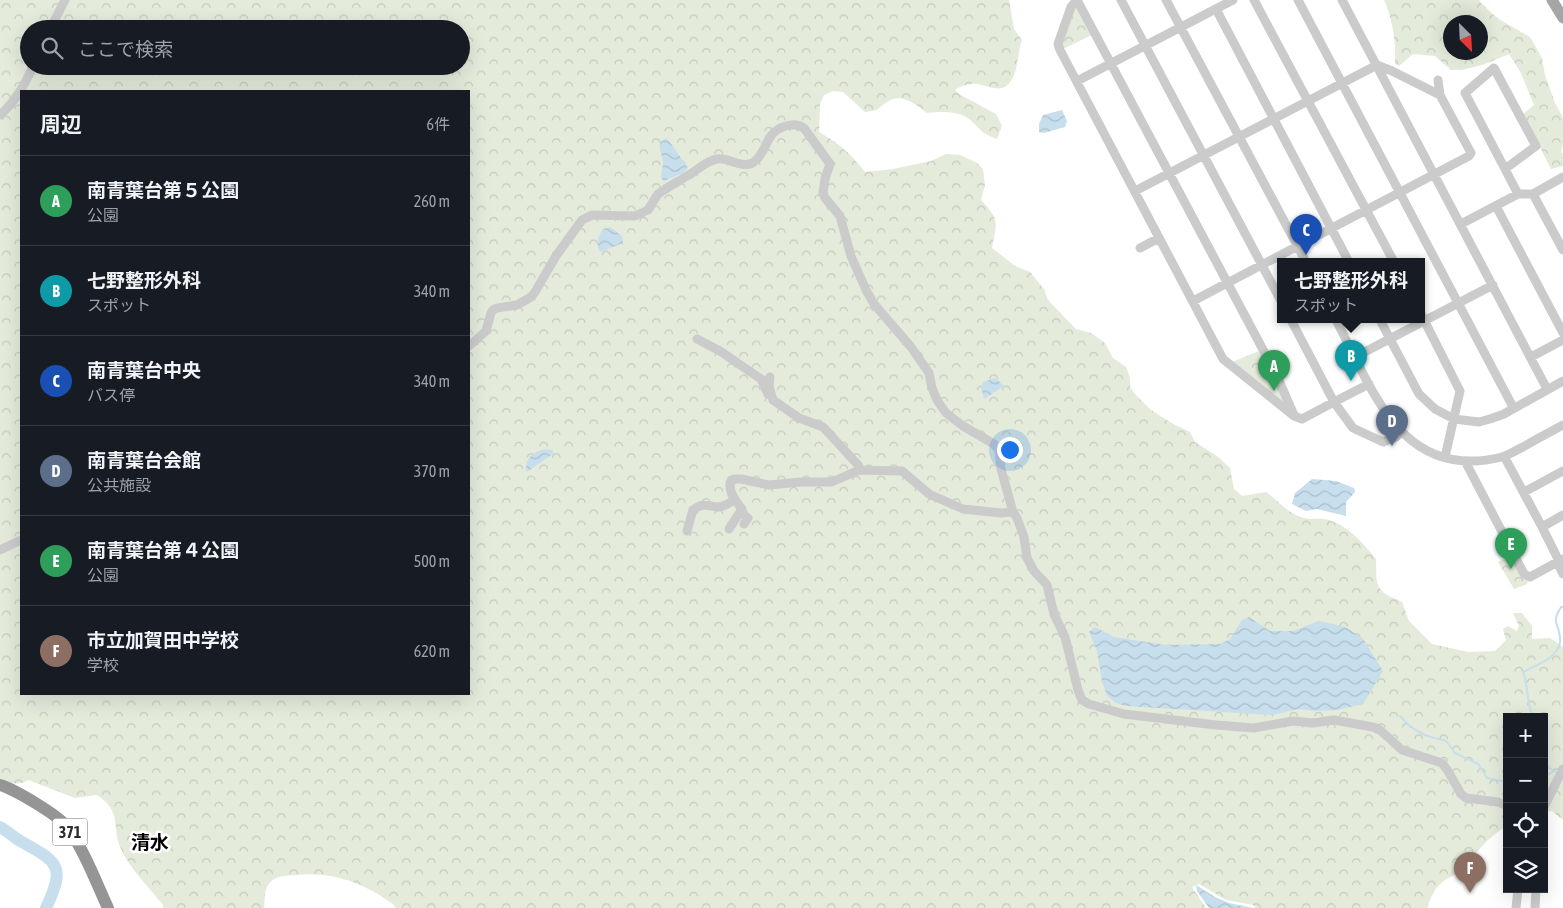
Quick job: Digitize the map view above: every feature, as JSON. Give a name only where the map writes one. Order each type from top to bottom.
[{"type":"highway","name":"371","points":[[0,785],[9,787],[34,802],[67,826],[108,908]]},
{"type":"main road","points":[[1552,0],[1563,18]]},
{"type":"street","points":[[55,20],[65,0]]},
{"type":"street","points":[[1294,416],[1277,376],[1077,0],[1071,6],[1058,44],[1223,359],[1294,416],[1302,419],[1369,384]]},
{"type":"street","points":[[1121,0],[1277,293]]},
{"type":"street","points":[[1166,0],[1304,258]]},
{"type":"street","points":[[1077,81],[1233,0]]},
{"type":"street","points":[[1254,0],[1392,258]]},
{"type":"street","points":[[1298,0],[1514,407]]},
{"type":"street","points":[[1342,0],[1547,389]]},
{"type":"street","points":[[1216,9],[1347,258]]},
{"type":"street","points":[[1135,191],[1376,65],[1440,95]]},
{"type":"street","points":[[1505,169],[1536,146],[1494,68],[1465,93],[1518,194]]},
{"type":"street","points":[[21,90],[30,75]]},
{"type":"street","points":[[1193,301],[1469,156],[1471,153],[1440,95],[1438,80]]},
{"type":"street","points":[[0,115],[9,107],[20,91]]},
{"type":"street","points":[[470,345],[486,331],[493,310],[517,305],[530,298],[556,256],[582,220],[592,215],[635,216],[648,210],[658,194],[704,164],[717,159],[736,163],[748,164],[753,162],[758,157],[772,131],[796,124],[804,128],[830,164],[825,179],[825,198],[840,216],[851,256],[870,297],[930,373],[932,388],[937,400],[946,413],[963,426],[994,444],[999,450],[1001,469],[1013,512],[1018,518],[1024,537],[1027,558],[1034,571],[1048,585],[1054,614],[1065,637],[1082,700],[1089,704],[1136,716],[1216,725],[1254,728],[1286,722],[1313,723],[1334,720],[1373,727],[1380,730],[1402,750],[1442,763],[1461,794],[1466,798],[1503,804]]},
{"type":"street","points":[[1461,224],[1518,194],[1533,194],[1563,177]]},
{"type":"street","points":[[1533,194],[1563,250]]},
{"type":"street","points":[[1496,206],[1563,333]]},
{"type":"street","points":[[1140,248],[1159,238]]},
{"type":"street","points":[[1425,316],[1493,285]]},
{"type":"street","points":[[1425,321],[1460,391],[1445,457]]},
{"type":"street","points":[[1293,323],[1334,402],[1352,428],[1383,442],[1396,437],[1401,432]]},
{"type":"street","points":[[1338,323],[1389,418],[1401,432],[1425,450],[1465,461],[1504,456],[1563,425]]},
{"type":"street","points":[[1381,323],[1419,394],[1435,409],[1454,419],[1479,422],[1504,414],[1563,381]]},
{"type":"street","points":[[1355,357],[1414,323]]},
{"type":"street","points":[[697,339],[720,351],[761,379],[769,397],[773,400],[799,418],[823,427],[859,466],[859,470]]},
{"type":"street","points":[[1531,357],[1563,340]]},
{"type":"street","points":[[770,377],[769,386],[773,400]]},
{"type":"street","points":[[989,455],[999,454]]},
{"type":"street","points":[[1504,456],[1542,526],[1559,560],[1563,574]]},
{"type":"street","points":[[1465,461],[1524,574],[1530,576],[1559,560]]},
{"type":"street","points":[[729,529],[742,509],[735,501],[729,488],[730,483],[734,479],[742,478],[769,485],[800,482],[832,482],[859,470],[902,470],[929,494],[970,511],[1000,518],[1013,512]]},
{"type":"street","points":[[1524,492],[1563,471]]},
{"type":"street","points":[[726,507],[735,501]]},
{"type":"street","points":[[687,531],[695,508],[704,504],[721,506],[735,501]]},
{"type":"street","points":[[740,512],[748,518],[744,524]]},
{"type":"street","points":[[1542,526],[1563,516]]},
{"type":"street","points":[[0,550],[20,540]]},
{"type":"street","points":[[1546,803],[1562,772]]},
{"type":"street","points":[[1516,908],[1518,893]]},
{"type":"street","points":[[1535,908],[1536,893]]},
{"type":"green space","points":[[0,0],[1009,0],[1014,29],[1022,40],[1014,75],[1010,82],[1003,88],[969,84],[955,90],[996,114],[1002,126],[997,139],[984,133],[969,119],[959,114],[948,112],[927,113],[908,100],[898,98],[887,102],[876,110],[865,112],[843,92],[833,91],[824,95],[820,104],[819,132],[844,149],[865,172],[893,169],[931,161],[946,154],[960,155],[977,163],[983,169],[985,185],[981,200],[996,221],[992,248],[1015,266],[1030,272],[1044,289],[1048,300],[1076,329],[1091,333],[1105,343],[1113,358],[1126,367],[1130,378],[1130,387],[1135,394],[1151,410],[1190,432],[1195,442],[1217,456],[1230,468],[1234,489],[1242,496],[1266,492],[1298,516],[1306,519],[1332,521],[1353,534],[1376,559],[1377,579],[1380,588],[1387,595],[1402,602],[1409,621],[1432,644],[1468,652],[1495,651],[1506,640],[1503,629],[1508,626],[1517,631],[1519,626],[1513,613],[1522,613],[1532,626],[1532,639],[1550,638],[1563,647],[1563,820],[1552,811],[1548,812],[1548,713],[1503,713],[1503,829],[1483,845],[1473,857],[1466,870],[1441,883],[1427,908],[1255,908],[1253,905],[1226,900],[1199,884],[1192,887],[1206,908],[395,908],[394,905],[372,890],[348,880],[309,874],[284,876],[274,879],[267,887],[264,908],[163,908],[163,905],[124,856],[118,841],[113,814],[105,801],[97,795],[75,798],[28,780],[18,783],[0,780]]},
{"type":"green space","points":[[1384,0],[1479,0],[1497,18],[1530,37],[1542,58],[1545,75],[1555,103],[1563,118],[1563,144],[1561,152],[1563,154],[1563,166],[1551,169],[1523,114],[1534,105],[1521,73],[1509,54],[1485,64],[1462,70],[1451,70],[1435,56],[1413,54],[1399,66],[1395,64],[1395,48],[1390,15]]},
{"type":"green space","points":[[1077,1],[1094,34],[1065,48],[1061,48]]},
{"type":"green space","points":[[1261,350],[1291,411],[1230,363]]},
{"type":"green space","points":[[1512,555],[1529,578],[1527,584],[1514,589],[1498,562]]},
{"type":"water","points":[[1062,110],[1067,121],[1065,127],[1044,133],[1039,132],[1039,124],[1043,115]]},
{"type":"water","points":[[667,138],[688,168],[683,173],[664,181],[661,178],[663,162],[660,145]]},
{"type":"water","points":[[610,227],[622,236],[623,243],[600,252],[598,240],[600,233]]},
{"type":"water","points":[[995,378],[1004,386],[984,399],[981,387],[983,382]]},
{"type":"water","points":[[545,449],[553,450],[553,454],[527,472],[526,464],[530,457]]},
{"type":"water","points":[[1312,479],[1336,481],[1354,488],[1355,492],[1346,502],[1346,516],[1317,509],[1306,511],[1292,504],[1295,493]]},
{"type":"water","points":[[1249,617],[1270,631],[1293,631],[1319,621],[1346,627],[1364,640],[1383,671],[1363,704],[1337,710],[1313,711],[1299,709],[1272,715],[1126,706],[1116,703],[1107,696],[1102,682],[1097,651],[1089,632],[1095,627],[1114,637],[1167,645],[1220,644],[1230,639],[1242,620]]},
{"type":"water","points":[[1196,885],[1229,903],[1253,908],[1209,908],[1197,891]]},
{"type":"waterway","points":[[1532,713],[1523,672],[1548,659],[1557,649],[1560,644],[1560,637],[1556,620],[1561,607],[1563,607]]},
{"type":"waterway","points":[[1400,716],[1419,732],[1446,741],[1455,753],[1478,764],[1487,778],[1503,781]]},
{"type":"waterway","points":[[1548,766],[1558,773]]},
{"type":"waterway","points":[[1548,775],[1554,771]]},
{"type":"waterway","points":[[0,827],[44,855],[55,868],[57,875],[56,883],[46,908]]},
{"type":"place","name":"南青葉台中央","points":[[1306,255]]},
{"type":"place","name":"七野整形外科","points":[[1351,381]]},
{"type":"place","name":"南青葉台第５公園","points":[[1274,391]]},
{"type":"place","name":"南青葉台会館","points":[[1392,446]]},
{"type":"place","name":"南青葉台第４公園","points":[[1511,569]]},
{"type":"place","name":"市立加賀田中学校","points":[[1470,893]]},
{"type":"district","name":"清水","points":[[150,842]]}]
